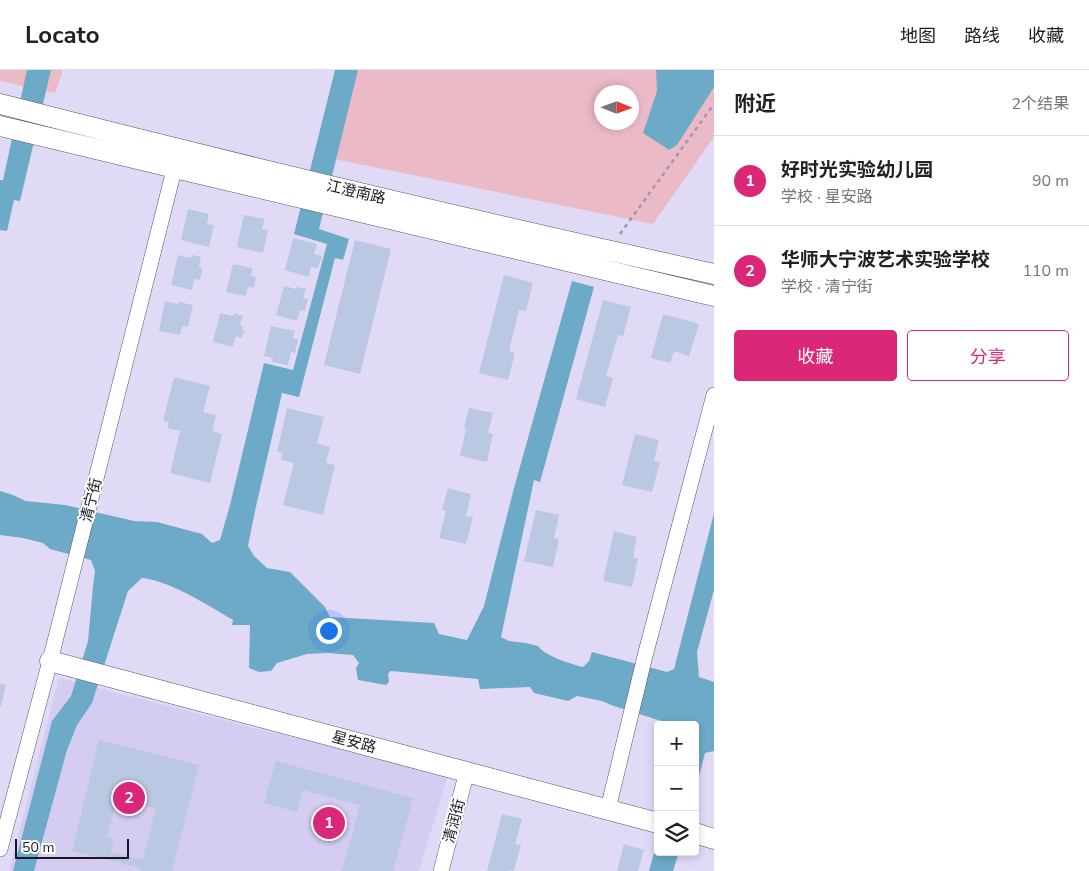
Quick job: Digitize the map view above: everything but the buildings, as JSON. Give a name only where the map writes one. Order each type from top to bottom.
[{"type":"main road","name":"江澄南路","points":[[0,104],[176,159],[714,296]]},
{"type":"main road","name":"江澄南路","points":[[0,126],[176,159],[714,274]]},
{"type":"main road","name":"星安路","points":[[50,661],[654,822]]},
{"type":"main road","points":[[699,834],[714,839]]},
{"type":"street","name":"清宁街","points":[[0,849],[75,563],[176,159]]},
{"type":"street","points":[[608,809],[645,656],[714,395]]},
{"type":"street","name":"清润街","points":[[441,871],[467,771]]},
{"type":"path","points":[[620,234],[714,104]]},
{"type":"shaded area","points":[[0,70],[63,70],[55,93],[0,81]]},
{"type":"shaded area","points":[[349,70],[714,70],[714,137],[653,224],[334,159]]},
{"type":"shaded area","points":[[59,678],[448,775],[419,871],[9,871]]},
{"type":"water","points":[[27,70],[51,70],[20,201],[14,200],[7,231],[0,230],[0,180],[3,180]]},
{"type":"water","points":[[335,70],[358,70],[319,229],[349,239],[343,260],[335,258],[299,397],[282,393],[248,546],[254,556],[267,568],[290,572],[325,607],[330,617],[434,623],[439,634],[467,640],[484,606],[514,488],[572,281],[594,287],[540,482],[534,480],[501,637],[509,641],[538,646],[541,650],[552,656],[583,667],[589,661],[592,652],[667,672],[674,669],[714,513],[714,590],[697,652],[699,677],[714,682],[714,751],[705,753],[699,776],[699,721],[662,721],[602,701],[577,696],[568,701],[534,693],[530,687],[480,689],[478,679],[391,671],[388,674],[389,682],[386,685],[358,680],[356,668],[359,663],[353,655],[307,654],[277,663],[271,671],[259,672],[249,668],[250,625],[232,625],[233,620],[189,594],[165,584],[142,578],[128,591],[92,703],[77,725],[67,750],[34,871],[13,871],[52,721],[71,696],[88,641],[95,571],[91,560],[50,549],[43,543],[0,535],[0,491],[26,501],[65,505],[134,521],[157,522],[202,534],[212,543],[220,540],[264,363],[293,370],[327,244],[294,234]]},
{"type":"water","points":[[656,70],[714,70],[714,87],[677,145],[669,150],[643,133],[657,91]]},
{"type":"water","points":[[654,853],[654,856],[678,856],[673,871],[649,871]]},
{"type":"place","name":"华师大宁波艺术实验学校","points":[[129,798]]},
{"type":"place","name":"好时光实验幼儿园","points":[[329,823]]}]
